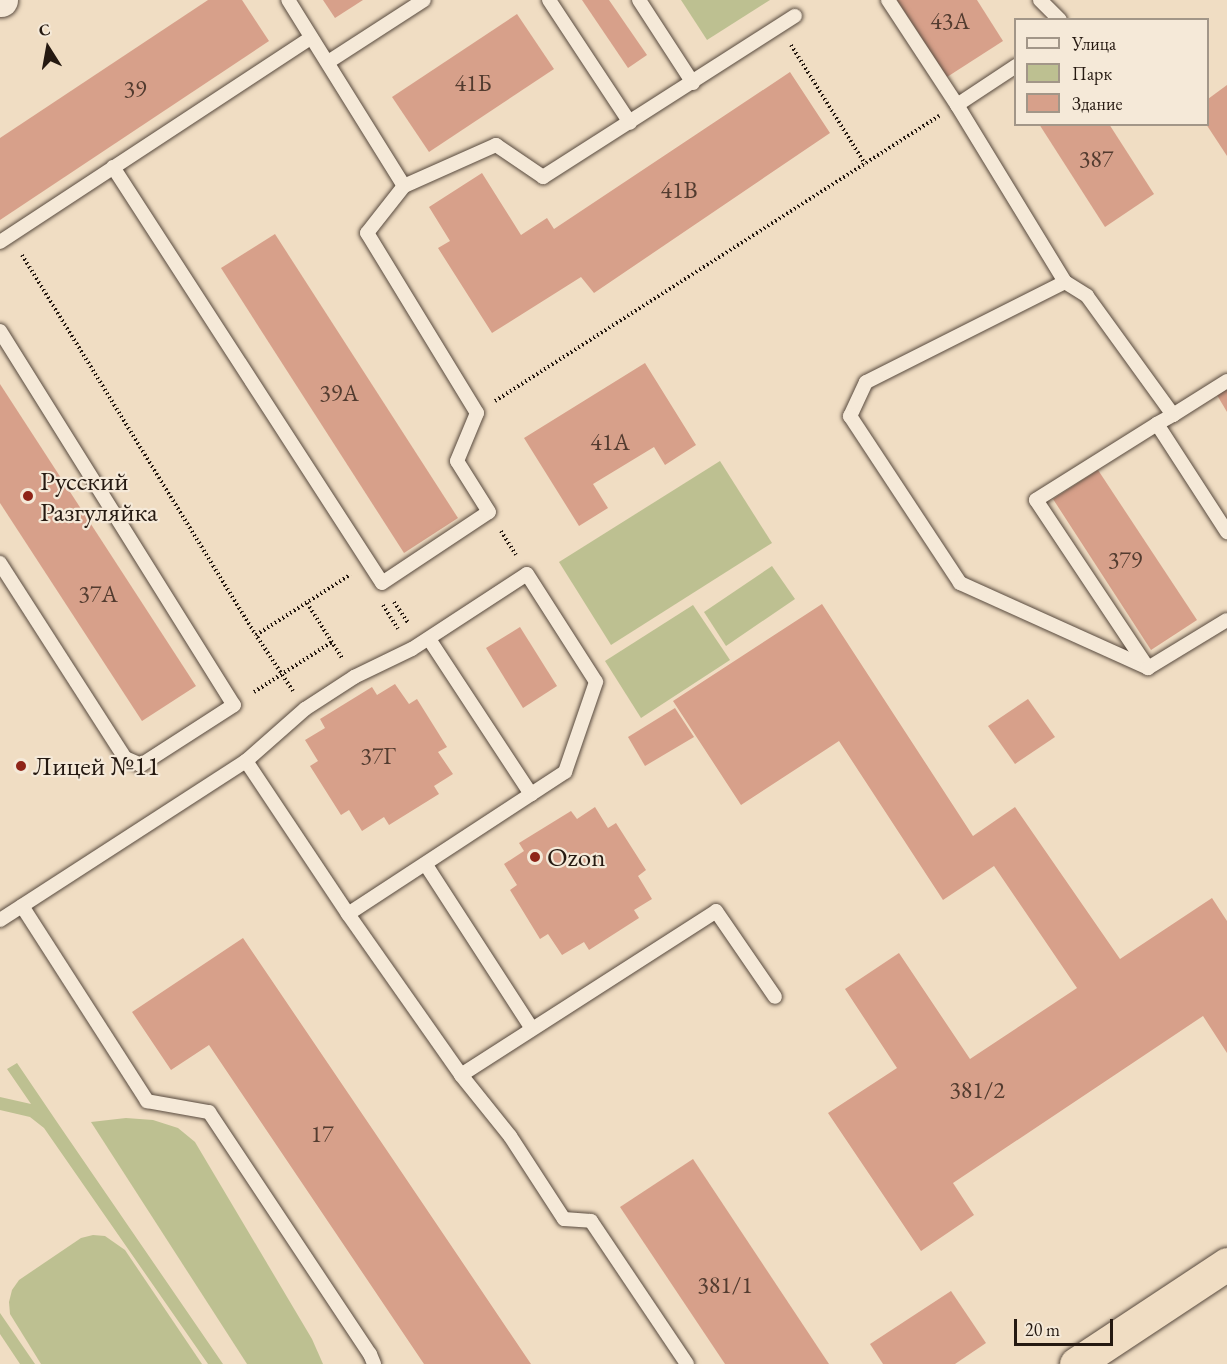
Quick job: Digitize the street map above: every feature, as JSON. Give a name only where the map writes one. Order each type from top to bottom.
[{"type":"highway","points":[[1076,1364],[1227,1264]]},
{"type":"lane","points":[[288,0],[404,186]]},
{"type":"lane","points":[[328,62],[424,0]]},
{"type":"lane","points":[[549,0],[630,123]]},
{"type":"lane","points":[[639,0],[693,82]]},
{"type":"lane","points":[[888,0],[957,105],[1065,282],[1088,296],[1173,415]]},
{"type":"lane","points":[[1040,0],[1058,18]]},
{"type":"lane","points":[[113,167],[382,583],[489,512],[458,461],[477,413],[367,233],[404,186],[496,145],[543,177],[795,16]]},
{"type":"lane","points":[[5,239],[311,38]]},
{"type":"lane","points":[[957,105],[1014,67]]},
{"type":"lane","points":[[1065,282],[866,382],[849,416],[960,583],[1148,668]]},
{"type":"lane","points":[[0,331],[234,705],[141,765],[125,758],[0,563]]},
{"type":"lane","points":[[1148,668],[1036,501],[1227,381]]},
{"type":"lane","points":[[1157,424],[1227,532]]},
{"type":"lane","points":[[0,920],[246,762],[305,709],[354,677],[421,644],[528,574],[596,682],[565,772],[348,914]]},
{"type":"lane","points":[[1148,668],[1227,621]]},
{"type":"lane","points":[[421,644],[531,794]]},
{"type":"lane","points":[[246,762],[348,914],[461,1074],[510,1136],[564,1219],[591,1221],[687,1364]]},
{"type":"lane","points":[[426,865],[531,1027]]},
{"type":"lane","points":[[22,906],[147,1101],[209,1112],[370,1354],[374,1364]]},
{"type":"lane","points":[[461,1074],[531,1027],[716,911],[775,997]]},
{"type":"path","points":[[779,26],[865,164]]},
{"type":"path","points":[[477,413],[957,105]]},
{"type":"path","points":[[5,239],[305,709]]},
{"type":"path","points":[[489,512],[528,574]]},
{"type":"path","points":[[256,635],[368,564]]},
{"type":"path","points":[[382,583],[421,644]]},
{"type":"path","points":[[380,602],[421,644]]},
{"type":"path","points":[[307,603],[354,677]]},
{"type":"path","points":[[234,705],[332,642]]},
{"type":"green space","points":[[681,0],[770,0],[707,40]]},
{"type":"green space","points":[[720,461],[772,543],[611,645],[559,562]]},
{"type":"green space","points":[[772,566],[795,599],[726,646],[704,612]]},
{"type":"green space","points":[[693,605],[730,660],[641,718],[605,661]]},
{"type":"green space","points":[[17,1063],[223,1364],[208,1364],[44,1128],[30,1117],[0,1110],[0,1097],[31,1104],[7,1069]]},
{"type":"green space","points":[[126,1118],[153,1120],[178,1128],[195,1142],[312,1339],[323,1364],[247,1364],[91,1122]]},
{"type":"green space","points":[[93,1235],[105,1236],[125,1250],[202,1364],[41,1364],[10,1314],[9,1302],[12,1290],[19,1280],[81,1238]]},
{"type":"green space","points":[[0,1313],[35,1364],[20,1364],[0,1334]]},
{"type":"building","points":[[208,0],[242,0],[269,41],[0,220],[0,138]]},
{"type":"building","points":[[323,0],[363,0],[335,18]]},
{"type":"building","points":[[582,0],[609,0],[647,55],[628,68]]},
{"type":"building","points":[[897,0],[977,0],[1003,41],[947,77]]},
{"type":"building","points":[[517,14],[554,69],[429,152],[392,97]]},
{"type":"building","points":[[790,72],[830,133],[594,293],[581,277],[492,333],[438,248],[450,241],[429,207],[482,173],[521,235],[547,218],[554,229]]},
{"type":"building","points":[[1227,85],[1227,156],[1207,126],[1209,98]]},
{"type":"building","points":[[1040,126],[1110,126],[1154,194],[1105,227]]},
{"type":"building","points":[[275,234],[458,518],[404,553],[221,268]]},
{"type":"building","points":[[645,363],[696,445],[665,465],[654,447],[593,484],[608,508],[579,526],[524,438]]},
{"type":"building","points":[[0,384],[196,686],[142,721],[0,503]]},
{"type":"building","points":[[1227,389],[1227,412],[1217,395]]},
{"type":"building","points":[[1098,470],[1197,620],[1151,650],[1053,499]]},
{"type":"building","points":[[822,604],[973,836],[1015,807],[1120,959],[1212,898],[1227,921],[1227,1053],[1203,1016],[953,1183],[974,1215],[921,1251],[828,1113],[897,1068],[845,989],[899,953],[970,1059],[1077,988],[994,866],[943,900],[839,741],[741,805],[673,701]]},
{"type":"building","points":[[520,627],[557,686],[523,708],[486,648]]},
{"type":"building","points":[[395,684],[409,704],[417,699],[447,747],[438,752],[453,774],[434,786],[439,794],[389,825],[384,817],[362,831],[349,810],[341,815],[310,766],[318,761],[305,740],[325,728],[320,719],[372,687],[377,695]]},
{"type":"building","points":[[1028,699],[1055,737],[1015,764],[988,726]]},
{"type":"building","points":[[675,708],[694,737],[645,766],[628,737]]},
{"type":"building","points":[[595,807],[608,828],[616,823],[646,870],[638,876],[652,899],[634,910],[639,918],[589,950],[584,942],[562,955],[548,934],[540,939],[510,890],[517,885],[504,864],[524,851],[519,843],[571,811],[577,819]]},
{"type":"building","points":[[243,938],[531,1364],[424,1364],[209,1045],[171,1070],[132,1012]]},
{"type":"building","points":[[693,1159],[829,1364],[725,1364],[620,1207]]},
{"type":"building","points":[[951,1291],[986,1343],[955,1364],[883,1364],[870,1344]]},
{"type":"place","name":"Русский Разгуляйка","points":[[28,496]]},
{"type":"place","name":"Лицей №11","points":[[21,766]]},
{"type":"place","name":"Ozon","points":[[535,857]]}]
